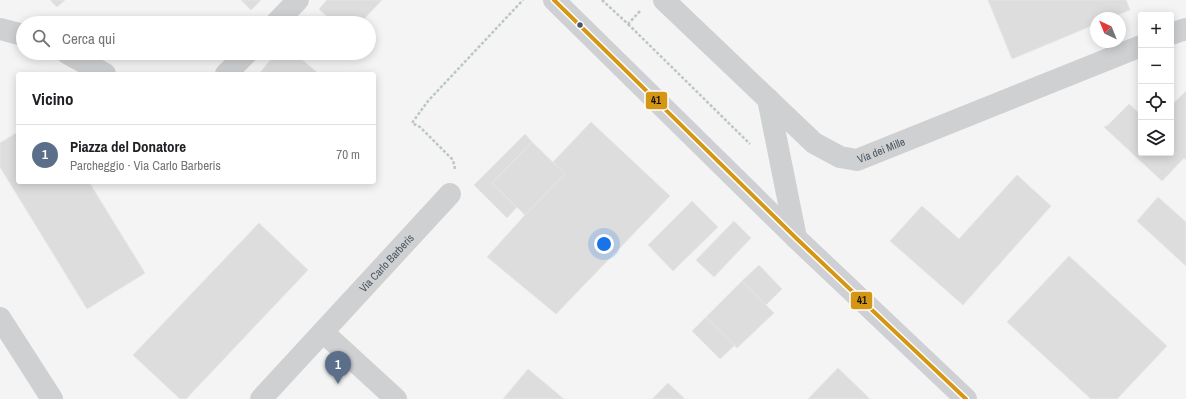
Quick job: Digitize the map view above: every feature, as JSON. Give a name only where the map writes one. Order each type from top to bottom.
[{"type":"street","points":[[283,16],[298,0]]},
{"type":"street","points":[[554,0],[796,238],[966,399]]},
{"type":"street","name":"Via dei Mille","points":[[655,2],[768,99],[814,143],[840,157],[857,160],[1138,47]]},
{"type":"street","points":[[1174,33],[1186,28]]},
{"type":"street","points":[[0,29],[16,33]]},
{"type":"street","points":[[80,60],[101,72]]},
{"type":"street","points":[[228,72],[240,60]]},
{"type":"street","points":[[768,99],[796,238]]},
{"type":"street","name":"Via Carlo Barberis","points":[[261,399],[450,194]]},
{"type":"street","points":[[0,320],[52,399]]},
{"type":"street","points":[[323,332],[396,399]]},
{"type":"path","points":[[450,194],[452,176],[456,172],[453,160],[420,127],[412,123],[428,101],[523,0]]},
{"type":"path","points":[[602,0],[751,146]]},
{"type":"path","points":[[628,24],[655,2]]},
{"type":"building","points":[[50,0],[65,0],[57,7]]},
{"type":"building","points":[[241,0],[261,0],[251,10]]},
{"type":"building","points":[[327,0],[382,0],[367,16],[326,16],[319,9]]},
{"type":"building","points":[[988,0],[1126,0],[1130,10],[1125,12],[1090,12],[1090,26],[1012,59]]},
{"type":"building","points":[[270,60],[302,60],[317,72],[261,72]]},
{"type":"building","points":[[1186,91],[1186,160],[1184,158],[1162,181],[1104,127],[1108,125],[1129,104],[1138,112],[1138,156],[1174,156],[1174,103]]},
{"type":"building","points":[[591,122],[670,196],[556,314],[487,257],[565,174],[553,162]]},
{"type":"building","points":[[16,133],[16,184],[90,184],[145,273],[87,309],[0,167],[0,143]]},
{"type":"building","points":[[525,134],[532,142],[492,183],[517,207],[507,218],[474,185]]},
{"type":"building","points":[[532,142],[565,174],[525,215],[492,183]]},
{"type":"building","points":[[1017,175],[1051,206],[963,305],[890,241],[922,206],[959,239]]},
{"type":"building","points":[[1158,197],[1186,222],[1186,266],[1137,221]]},
{"type":"building","points":[[692,201],[718,227],[673,271],[648,245]]},
{"type":"building","points":[[734,221],[751,238],[714,277],[696,260]]},
{"type":"building","points":[[259,223],[308,270],[186,399],[180,399],[133,355]]},
{"type":"building","points":[[1069,256],[1167,346],[1117,399],[1091,399],[1007,322]]},
{"type":"building","points":[[759,265],[782,289],[766,305],[742,281]]},
{"type":"building","points":[[742,281],[774,313],[737,348],[706,317]]},
{"type":"building","points":[[706,317],[735,345],[720,359],[692,331]]},
{"type":"building","points":[[838,368],[870,399],[808,399]]},
{"type":"building","points":[[528,369],[564,399],[503,399]]},
{"type":"building","points":[[668,383],[685,399],[652,399]]},
{"type":"transit line","name":"41","points":[[554,0],[796,238],[966,399]]},
{"type":"place","name":"Piazza del Donatore","points":[[338,384]]}]
